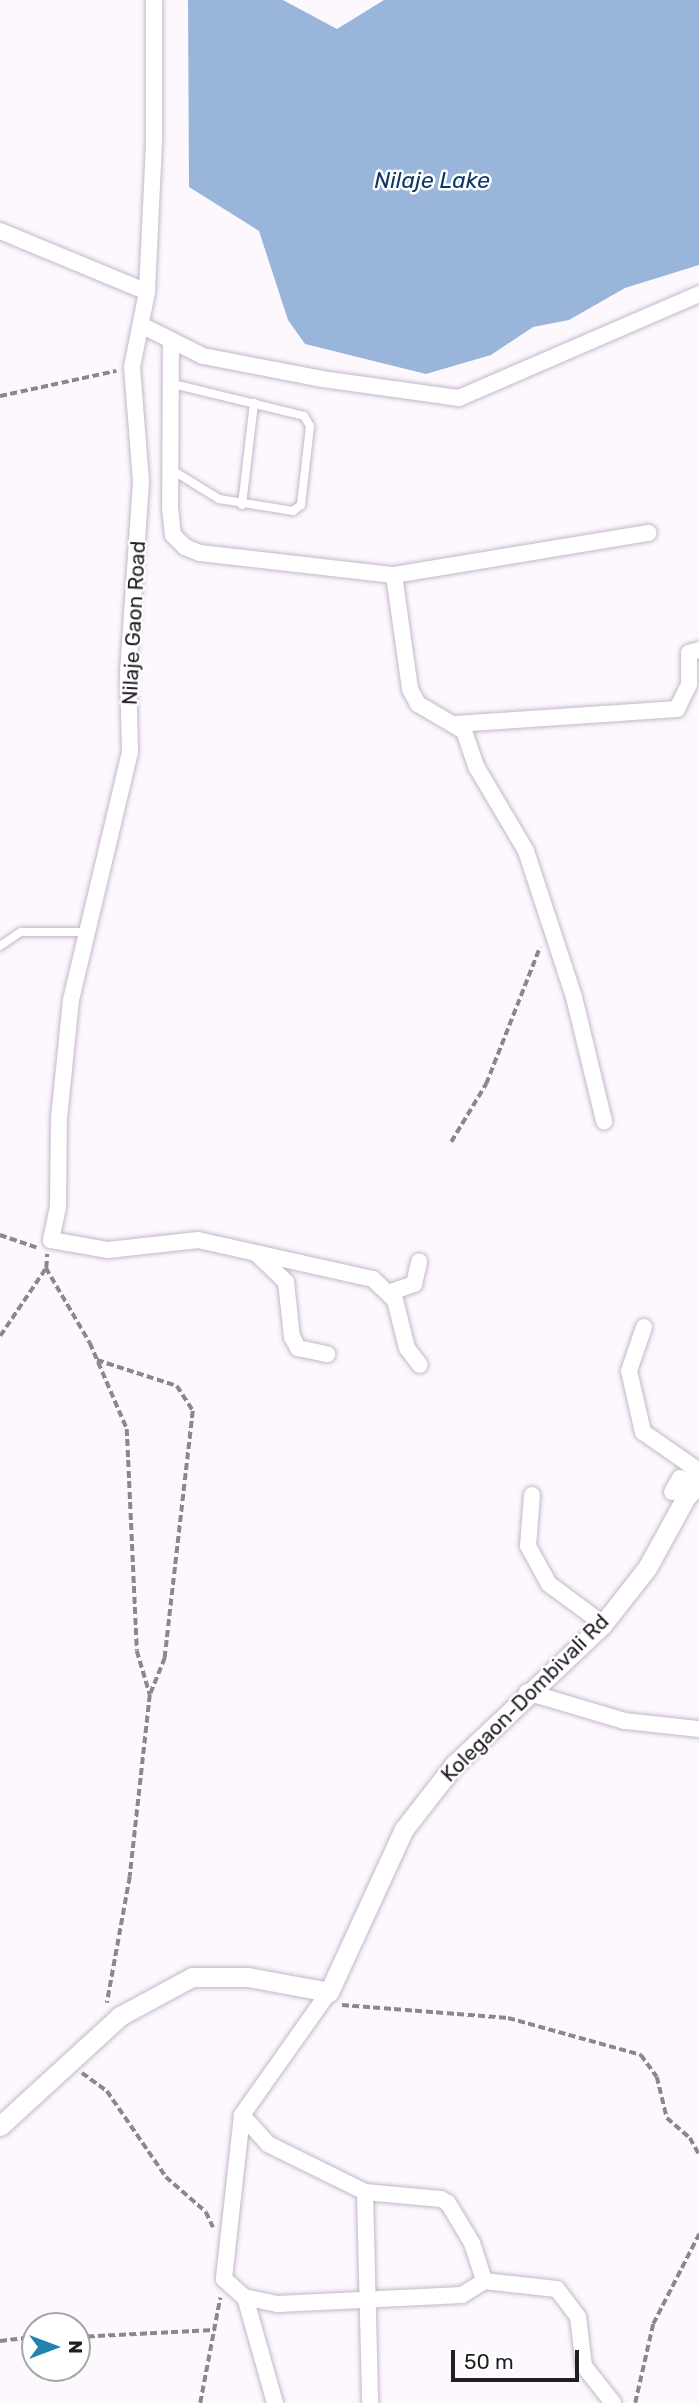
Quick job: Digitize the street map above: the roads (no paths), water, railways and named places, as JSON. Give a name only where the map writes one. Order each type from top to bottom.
[{"type":"street","name":"Nilaje Gaon Road","points":[[154,0],[155,143],[147,292],[143,326],[132,367],[140,488],[128,674],[130,752],[71,1000],[59,1119],[58,1207],[49,1245],[108,1250],[198,1240],[257,1254]]},
{"type":"street","points":[[0,231],[147,292]]},
{"type":"street","points":[[143,326],[203,356],[322,379],[460,398],[699,294]]},
{"type":"street","points":[[172,340],[169,383],[170,492],[173,535],[185,547],[200,553],[394,575],[649,533]]},
{"type":"street","points":[[140,488],[170,492]]},
{"type":"street","points":[[394,575],[410,689],[418,705],[456,724],[464,731],[477,768],[526,851],[550,922],[604,1121]]},
{"type":"street","points":[[456,724],[677,709],[687,691],[689,653],[699,650]]},
{"type":"street","points":[[257,1254],[373,1279],[395,1300],[407,1348],[420,1365]]},
{"type":"street","points":[[257,1254],[286,1282],[292,1337],[298,1348],[327,1354]]},
{"type":"street","points":[[388,1293],[414,1284],[419,1262]]},
{"type":"street","points":[[644,1326],[629,1371],[643,1432],[698,1479]]},
{"type":"street","points":[[672,1492],[680,1478],[698,1479]]},
{"type":"street","name":"Kolegaon-Dombivali Rd","points":[[324,1997],[404,1829],[454,1766],[527,1692],[603,1624],[647,1568],[698,1479]]},
{"type":"street","points":[[532,1495],[528,1545],[549,1584],[603,1624]]},
{"type":"street","points":[[527,1692],[625,1721],[699,1729]]},
{"type":"street","points":[[0,2126],[120,2016],[191,1977],[248,1977],[324,1997],[242,2115],[224,2279],[245,2297],[278,2304],[462,2295],[484,2281],[557,2289],[578,2317],[584,2366],[613,2403]]},
{"type":"street","points":[[242,2115],[253,2131],[281,2152],[365,2192],[440,2199],[448,2203],[472,2243],[484,2281]]},
{"type":"street","points":[[365,2192],[365,2301],[370,2403]]},
{"type":"street","points":[[245,2297],[275,2403]]},
{"type":"lane","points":[[169,383],[304,416],[310,426],[301,505],[293,511],[242,505],[219,499],[170,469]]},
{"type":"lane","points":[[242,505],[254,402]]},
{"type":"lane","points":[[0,946],[21,932],[89,933]]},
{"type":"water","name":"Nilaje Lake","points":[[188,0],[283,0],[337,29],[384,0],[699,0],[699,265],[625,288],[569,320],[533,327],[491,355],[426,374],[305,344],[288,320],[259,231],[189,187]]}]
